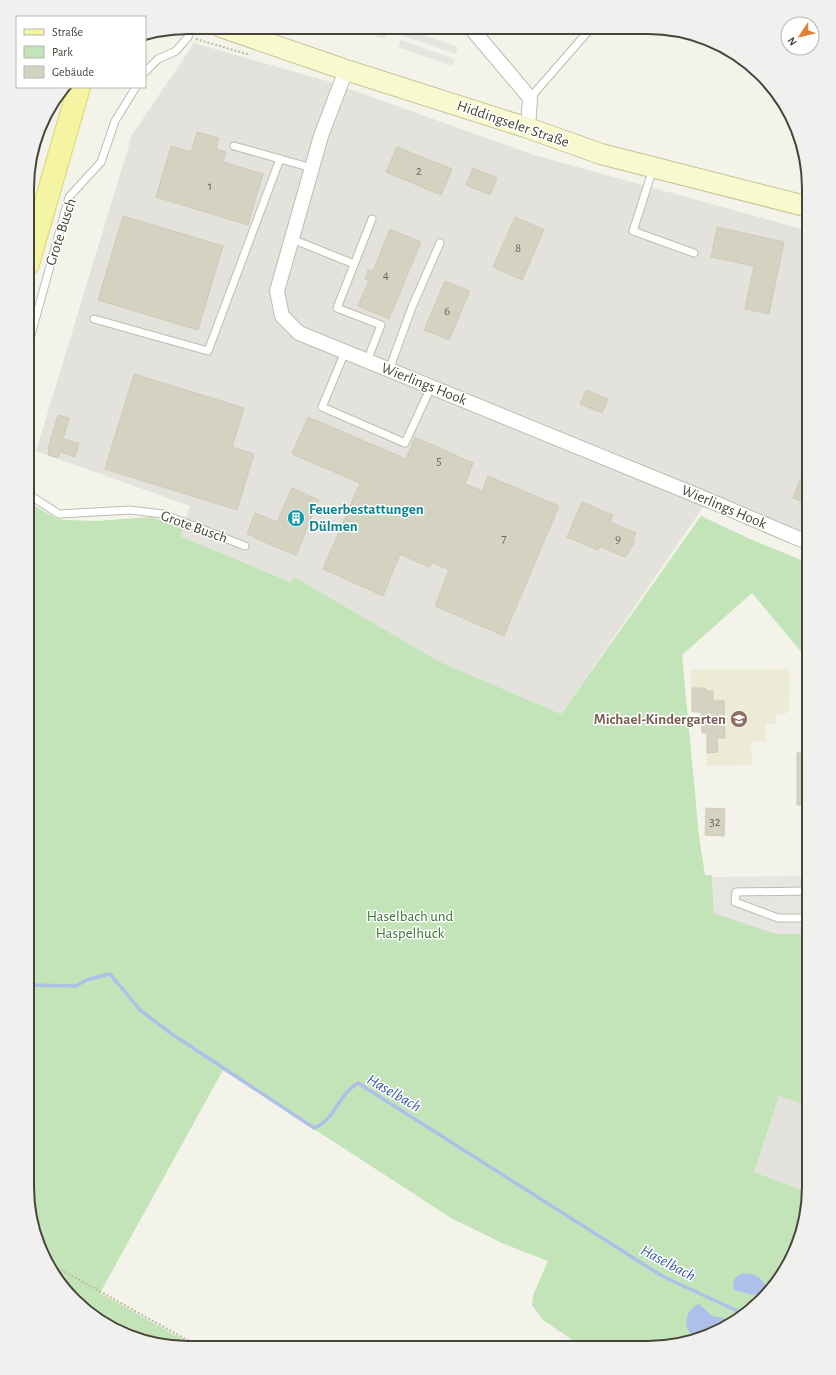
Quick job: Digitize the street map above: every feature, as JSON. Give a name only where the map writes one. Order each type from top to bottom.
[{"type":"main road","points":[[34,243],[79,88]]},
{"type":"street","name":"Hiddingseler Straße","points":[[241,34],[346,70],[528,128],[601,154],[802,205]]},
{"type":"street","points":[[476,34],[530,98],[528,128]]},
{"type":"street","name":"Wierlings Hook","points":[[346,70],[321,136],[277,291],[282,316],[299,333],[708,500],[802,540]]},
{"type":"lane","points":[[146,71],[158,60],[176,52],[189,34]]},
{"type":"lane","points":[[530,98],[586,34]]},
{"type":"lane","name":"Grote Busch","points":[[34,324],[69,197],[101,162],[116,122],[135,88]]},
{"type":"lane","points":[[234,146],[312,168]]},
{"type":"lane","points":[[94,319],[208,351],[280,159]]},
{"type":"lane","points":[[656,168],[650,178],[633,230],[694,253]]},
{"type":"lane","points":[[367,361],[381,325],[337,308],[372,218]]},
{"type":"lane","points":[[292,239],[354,264]]},
{"type":"lane","points":[[390,370],[412,307],[440,243]]},
{"type":"lane","points":[[345,352],[322,407],[405,443],[431,387]]},
{"type":"lane","name":"Grote Busch","points":[[34,498],[58,514],[130,510],[163,514],[245,546]]},
{"type":"lane","points":[[802,891],[736,892],[735,902],[778,918],[802,918]]},
{"type":"path","points":[[57,1268],[189,1341]]},
{"type":"shaded area","points":[[377,34],[386,34],[385,39],[376,36]]},
{"type":"shaded area","points":[[404,34],[420,34],[458,47],[456,54],[403,36]]},
{"type":"shaded area","points":[[401,40],[455,59],[452,66],[398,47]]},
{"type":"shaded area","points":[[194,43],[327,81],[534,155],[802,229],[802,540],[708,500],[561,714],[440,662],[294,578],[292,582],[180,536],[190,506],[36,451],[132,135]]},
{"type":"shaded area","name":"Michael-Kindergarten","points":[[786,669],[790,673],[789,711],[785,714],[776,714],[776,724],[765,724],[766,741],[751,742],[752,765],[707,766],[707,733],[702,733],[701,712],[692,712],[691,670]]},
{"type":"shaded area","points":[[802,876],[802,934],[777,934],[714,913],[712,877]]},
{"type":"shaded area","points":[[779,1096],[802,1104],[802,1190],[754,1172]]},
{"type":"green space","name":"Haselbach und Haspelhuck","points":[[34,505],[56,518],[64,520],[97,521],[150,517],[164,521],[183,529],[180,536],[291,582],[294,577],[440,662],[561,714],[701,516],[750,539],[802,560],[802,653],[752,593],[682,655],[699,836],[705,875],[712,875],[714,913],[777,934],[802,934],[802,1104],[779,1096],[754,1172],[802,1190],[801,1207],[794,1237],[786,1255],[776,1273],[764,1289],[750,1303],[734,1315],[716,1325],[688,1336],[658,1341],[574,1341],[543,1320],[532,1305],[533,1295],[548,1261],[504,1244],[451,1218],[223,1070],[100,1293],[186,1341],[168,1340],[138,1333],[102,1315],[86,1303],[72,1289],[60,1273],[50,1255],[42,1237],[35,1207]]},
{"type":"water","points":[[741,1274],[754,1275],[761,1279],[765,1287],[759,1294],[754,1295],[734,1290],[734,1280]]},
{"type":"water","points":[[699,1304],[712,1316],[725,1320],[692,1335],[689,1332],[686,1322],[687,1316],[694,1307]]},
{"type":"building","points":[[197,132],[219,138],[216,149],[226,152],[223,162],[263,174],[248,225],[156,197],[171,146],[191,152]]},
{"type":"building","points":[[397,147],[452,169],[441,195],[386,172]]},
{"type":"building","points":[[473,168],[497,178],[490,195],[466,185]]},
{"type":"building","points":[[123,216],[223,246],[198,330],[98,300]]},
{"type":"building","points":[[515,217],[544,230],[522,280],[493,267]]},
{"type":"building","points":[[717,227],[784,242],[769,314],[745,309],[754,266],[711,257]]},
{"type":"building","points":[[390,229],[421,242],[389,319],[358,306],[369,281],[365,279],[368,270],[373,271]]},
{"type":"building","points":[[445,281],[470,291],[449,340],[424,330]]},
{"type":"building","points":[[134,374],[244,408],[232,447],[254,454],[237,510],[105,469]]},
{"type":"building","points":[[586,390],[608,399],[602,413],[580,404]]},
{"type":"building","points":[[58,415],[69,418],[63,439],[79,443],[75,457],[60,452],[58,458],[48,455],[48,449]]},
{"type":"building","points":[[308,417],[406,459],[415,437],[473,463],[465,484],[482,491],[488,476],[559,506],[504,636],[435,606],[449,570],[432,562],[429,567],[400,554],[383,596],[323,569],[360,483],[292,454]]},
{"type":"building","points":[[800,480],[802,481],[802,501],[793,498]]},
{"type":"building","name":"Feuerbestattungen Dülmen","points":[[292,488],[319,500],[296,555],[247,534],[255,513],[277,522]]},
{"type":"building","points":[[582,502],[613,515],[610,522],[636,533],[633,541],[634,543],[628,554],[624,557],[600,546],[598,550],[567,537]]},
{"type":"building","points":[[692,688],[706,688],[706,691],[713,691],[713,701],[724,701],[725,738],[717,738],[718,752],[707,753],[707,733],[702,733],[701,712],[692,712]]},
{"type":"building","points":[[797,753],[802,753],[802,805],[797,805]]},
{"type":"building","points":[[706,808],[725,809],[724,836],[705,835]]},
{"type":"waterway","name":"Haselbach","points":[[34,985],[76,986],[86,980],[110,974],[140,1010],[169,1032],[314,1128],[327,1119],[351,1088],[358,1083],[662,1276],[739,1312]]},
{"type":"place","name":"Feuerbestattungen Dülmen","points":[[296,518]]},
{"type":"place","name":"Michael-Kindergarten","points":[[739,719]]}]
